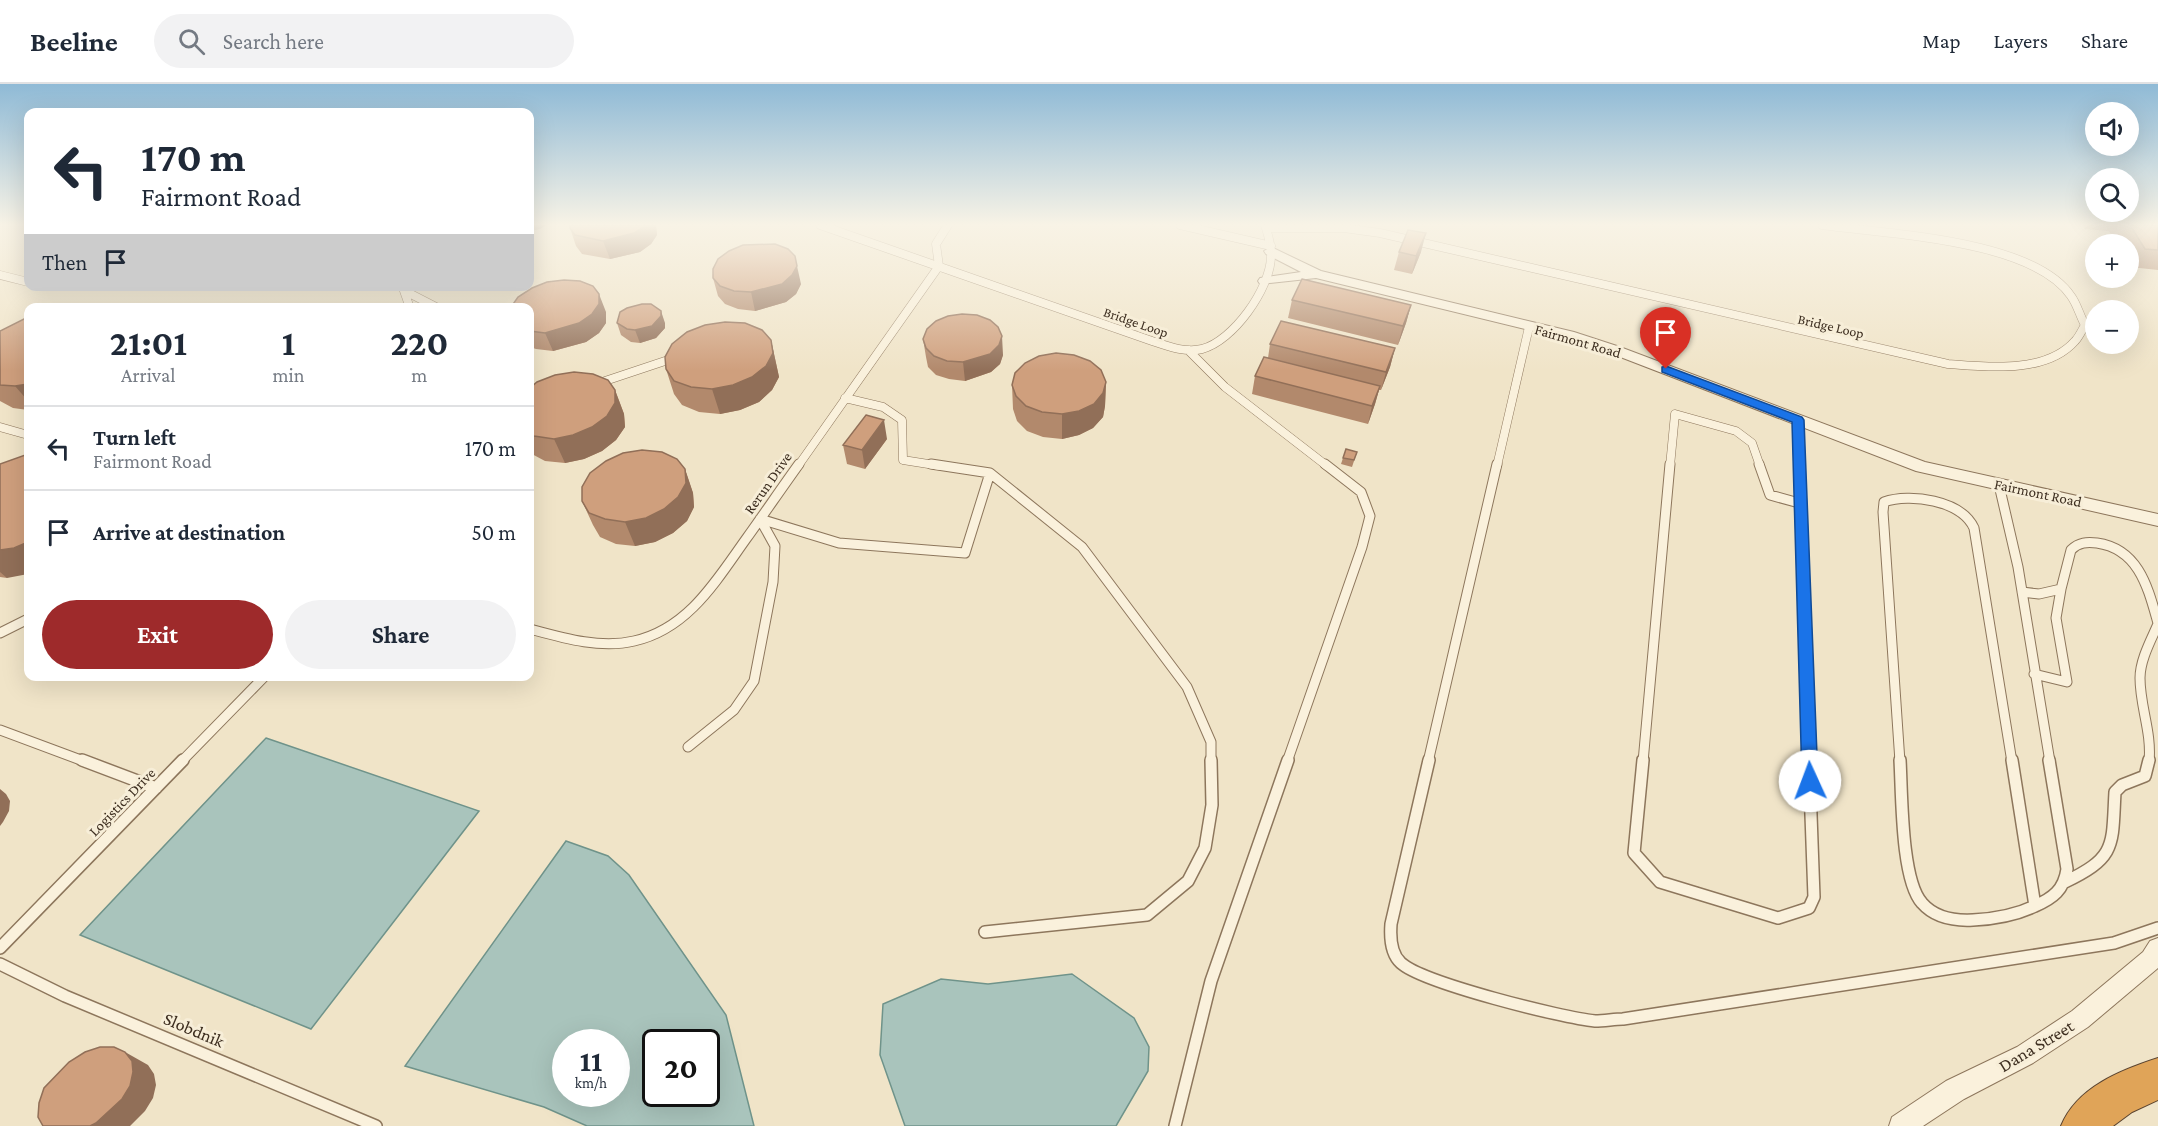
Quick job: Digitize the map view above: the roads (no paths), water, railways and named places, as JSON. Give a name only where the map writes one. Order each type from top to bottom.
[{"type":"highway","points":[[2083,1126],[2092,1116],[2122,1093],[2158,1079]]},
{"type":"street","points":[[1265,281],[1316,274]]},
{"type":"street","name":"Fairmont Road","points":[[1316,274],[1615,350],[1922,467],[2158,520]]},
{"type":"street","name":"Dana Street","points":[[1901,1126],[1955,1090],[2025,1055],[2080,1019],[2151,960],[2158,949]]},
{"type":"lane","name":"Rerun Drive","points":[[534,630],[602,645],[627,644],[660,632],[692,611],[704,598],[934,274]]},
{"type":"lane","name":"Bridge Loop","points":[[961,274],[1152,341],[1188,350],[1202,350],[1226,337],[1260,292],[1267,274]]},
{"type":"lane","name":"Bridge Loop","points":[[1555,274],[1948,364],[2025,365],[2044,361],[2073,345],[2082,335],[2085,325],[2083,315],[2066,290],[2044,274]]},
{"type":"lane","points":[[0,275],[24,281]]},
{"type":"lane","points":[[407,291],[429,303]]},
{"type":"lane","points":[[1529,327],[1391,924],[1390,936],[1393,951],[1402,964],[1414,972],[1490,995],[1563,1016],[1594,1021],[1623,1019],[2114,943],[2158,928]]},
{"type":"lane","points":[[1175,1126],[1211,981],[1323,665],[1370,516],[1361,492],[1225,387],[1188,350]]},
{"type":"lane","points":[[589,386],[686,353]]},
{"type":"lane","points":[[845,398],[883,407],[902,420],[903,460],[990,474],[1082,547],[1187,687],[1211,742],[1212,805],[1205,848],[1188,881],[1147,915],[985,932]]},
{"type":"lane","points":[[1798,420],[1814,897],[1809,908],[1778,918],[1660,882],[1634,853],[1675,414],[1736,431],[1752,443],[1770,495],[1799,503]]},
{"type":"lane","points":[[0,427],[24,434]]},
{"type":"lane","points":[[760,519],[839,543],[965,554],[990,474]]},
{"type":"lane","points":[[1999,485],[2022,592],[2067,869],[2065,882],[2057,893],[2036,907],[2008,915],[1953,920],[1935,914],[1921,902],[1913,888],[1906,849],[1882,512],[1884,502],[1892,498],[1908,498],[1952,508],[1972,522],[1976,531],[2036,907]]},
{"type":"lane","points":[[688,747],[738,708],[748,695],[754,681],[773,582],[775,546],[760,519]]},
{"type":"lane","points":[[2034,674],[2067,682],[2056,618],[2061,589],[2066,582],[2069,554],[2074,546],[2096,543],[2116,548],[2135,561],[2141,570],[2158,624],[2140,675],[2151,721],[2154,744],[2153,760],[2145,776],[2122,785],[2115,792],[2112,834],[2108,852],[2097,866],[2065,882]]},
{"type":"lane","points":[[2022,592],[2039,594],[2061,589]]},
{"type":"lane","points":[[0,633],[24,621]]},
{"type":"lane","name":"Logistics Drive","points":[[0,948],[260,681]]},
{"type":"lane","points":[[0,730],[156,788]]},
{"type":"lane","name":"Slobdnik","points":[[0,964],[65,996],[376,1126]]},
{"type":"water","points":[[266,738],[479,811],[311,1029],[80,935]]},
{"type":"water","points":[[566,841],[608,856],[629,875],[726,1015],[754,1126],[587,1126],[544,1107],[405,1066]]},
{"type":"water","points":[[1072,974],[1134,1018],[1149,1047],[1148,1071],[1116,1126],[905,1126],[880,1055],[883,1004],[941,979],[988,984]]}]
